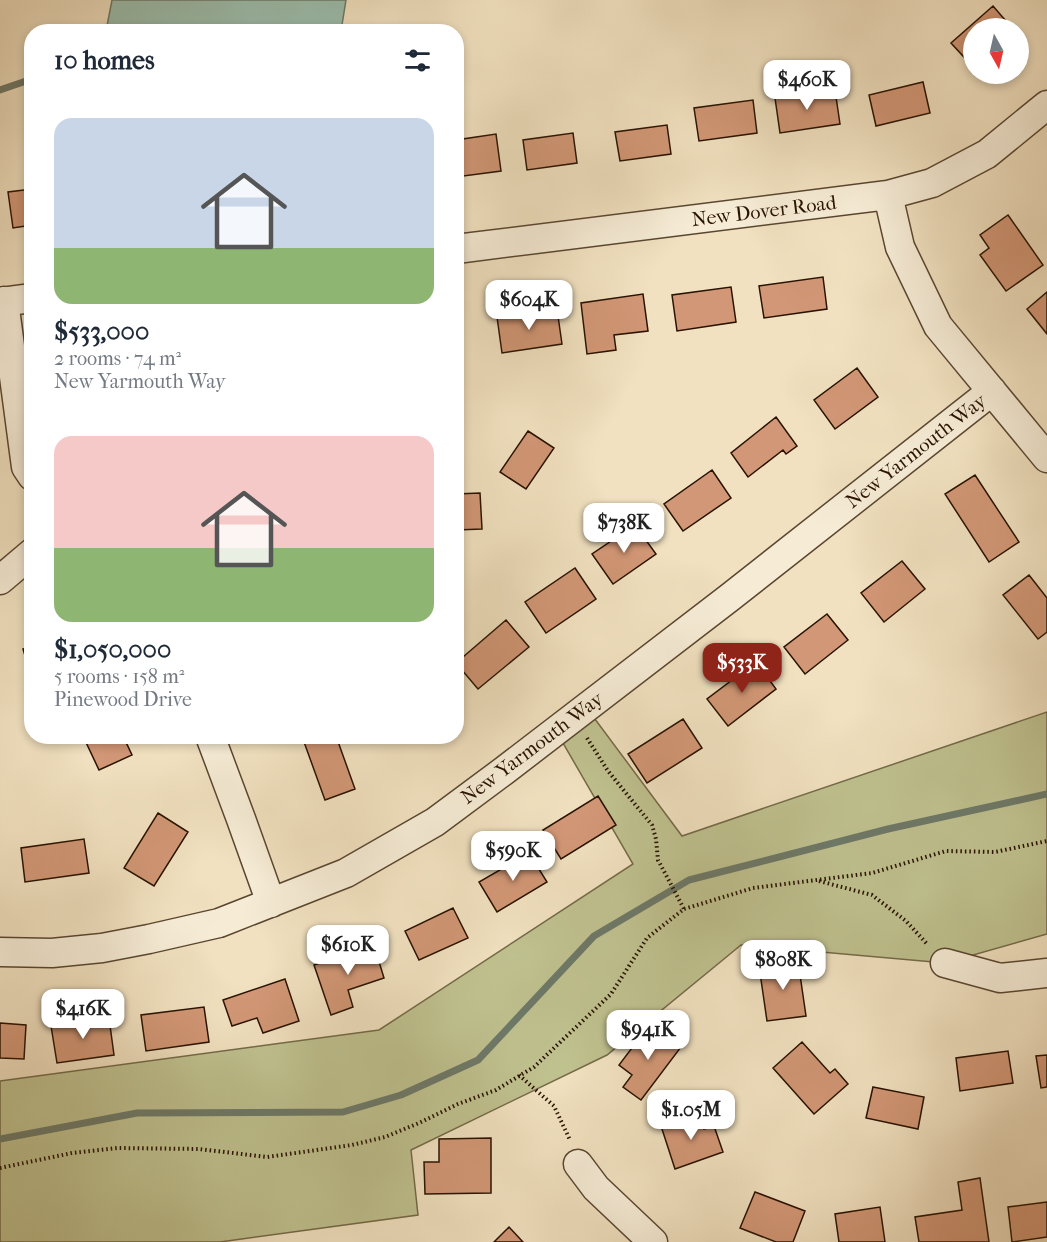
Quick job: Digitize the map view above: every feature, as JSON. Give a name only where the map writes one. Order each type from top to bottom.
[{"type":"street","name":"New Dover Road","points":[[464,248],[888,195],[932,183],[987,154],[1047,105]]},
{"type":"street","points":[[888,195],[900,247],[938,326],[1047,458]]},
{"type":"street","points":[[12,300],[24,442]]},
{"type":"street","name":"New Yarmouth Way","points":[[0,952],[52,953],[102,948],[219,923],[346,873],[435,822],[574,717],[992,391]]},
{"type":"street","points":[[0,580],[24,560]]},
{"type":"street","points":[[213,744],[271,903]]},
{"type":"street","points":[[945,963],[1000,978],[1047,972]]},
{"type":"street","points":[[578,1164],[596,1188],[652,1242]]},
{"type":"path","points":[[574,717],[582,726],[608,771],[652,825],[658,860],[684,909]]},
{"type":"path","points":[[0,1168],[72,1153],[117,1148],[199,1149],[267,1157],[352,1145],[385,1137],[419,1124],[458,1104],[496,1090],[534,1067],[612,994],[647,938],[684,909],[753,888],[872,873],[946,851],[995,852],[1047,841]]},
{"type":"path","points":[[815,880],[872,895],[906,921],[945,963]]},
{"type":"path","points":[[519,1075],[554,1106],[568,1134],[578,1164]]},
{"type":"green space","points":[[586,707],[682,836],[1047,712],[1047,934],[945,963],[741,945],[607,1055],[411,1150],[418,1215],[220,1242],[0,1242],[0,1081],[379,1030],[633,864],[556,731]]},
{"type":"shaded area","points":[[112,0],[346,0],[342,24],[107,24]]},
{"type":"building","points":[[993,6],[1003,18],[979,18]]},
{"type":"building","points":[[963,32],[963,56],[951,43]]},
{"type":"building","points":[[923,82],[930,113],[876,126],[869,95]]},
{"type":"building","points":[[835,90],[840,124],[780,133],[775,98]]},
{"type":"building","points":[[753,100],[757,133],[699,141],[694,108]]},
{"type":"building","points":[[667,125],[671,154],[620,161],[615,132]]},
{"type":"building","points":[[573,133],[577,163],[527,170],[523,140]]},
{"type":"building","points":[[496,134],[501,171],[464,176],[464,139]]},
{"type":"building","points":[[24,190],[24,226],[13,228],[8,192]]},
{"type":"building","points":[[1008,215],[1043,265],[1006,291],[980,255],[989,248],[980,235]]},
{"type":"building","points":[[823,277],[827,309],[764,318],[759,286]]},
{"type":"building","points":[[731,287],[736,322],[677,331],[672,295]]},
{"type":"building","points":[[1047,292],[1047,334],[1027,309]]},
{"type":"building","points":[[643,294],[648,331],[614,335],[616,350],[587,354],[581,303]]},
{"type":"building","points":[[557,309],[562,344],[502,353],[497,317]]},
{"type":"building","points":[[857,368],[878,397],[835,429],[814,400]]},
{"type":"building","points":[[776,417],[797,446],[786,454],[783,450],[748,477],[731,453]]},
{"type":"building","points":[[528,431],[554,448],[526,489],[500,472]]},
{"type":"building","points":[[712,470],[731,498],[683,531],[664,504]]},
{"type":"building","points":[[975,475],[1019,542],[989,562],[945,494]]},
{"type":"building","points":[[480,493],[482,529],[464,530],[464,494]]},
{"type":"building","points":[[635,525],[656,554],[613,584],[592,554]]},
{"type":"building","points":[[902,561],[925,589],[884,622],[861,593]]},
{"type":"building","points":[[575,568],[596,599],[546,633],[525,602]]},
{"type":"building","points":[[1029,575],[1047,598],[1047,632],[1038,639],[1003,595]]},
{"type":"building","points":[[827,614],[848,640],[805,674],[784,647]]},
{"type":"building","points":[[506,620],[529,647],[478,689],[464,672],[464,656]]},
{"type":"building","points":[[756,662],[776,689],[728,726],[707,699]]},
{"type":"building","points":[[683,719],[702,748],[647,783],[628,754]]},
{"type":"building","points":[[87,744],[127,744],[132,755],[99,770]]},
{"type":"building","points":[[305,744],[339,744],[355,789],[325,800]]},
{"type":"building","points":[[598,796],[616,825],[561,859],[543,830]]},
{"type":"building","points":[[158,813],[188,832],[154,886],[124,868]]},
{"type":"building","points":[[84,839],[89,873],[25,882],[21,848]]},
{"type":"building","points":[[529,853],[547,882],[497,912],[479,882]]},
{"type":"building","points":[[453,908],[468,938],[419,960],[405,931]]},
{"type":"building","points":[[374,945],[384,978],[348,990],[353,1007],[331,1015],[314,965]]},
{"type":"building","points":[[798,961],[806,1016],[767,1021],[759,966]]},
{"type":"building","points":[[285,979],[299,1021],[263,1033],[257,1018],[232,1026],[223,1000]]},
{"type":"building","points":[[204,1007],[209,1042],[146,1051],[141,1015]]},
{"type":"building","points":[[109,1018],[114,1055],[57,1063],[51,1026]]},
{"type":"building","points":[[0,1023],[26,1025],[24,1059],[0,1058]]},
{"type":"building","points":[[650,1024],[681,1047],[641,1100],[623,1087],[632,1075],[619,1065]]},
{"type":"building","points":[[802,1042],[830,1073],[835,1069],[848,1084],[814,1114],[773,1068]]},
{"type":"building","points":[[1008,1051],[1013,1083],[960,1091],[956,1058]]},
{"type":"building","points":[[1047,1055],[1047,1087],[1041,1088],[1036,1056]]},
{"type":"building","points":[[873,1087],[924,1097],[918,1129],[866,1118]]},
{"type":"building","points":[[699,1114],[704,1129],[714,1126],[723,1152],[675,1169],[661,1126]]},
{"type":"building","points":[[491,1138],[491,1193],[425,1194],[424,1162],[439,1162],[439,1139]]},
{"type":"building","points":[[980,1178],[989,1242],[919,1242],[915,1217],[962,1210],[958,1182]]},
{"type":"building","points":[[755,1192],[805,1211],[793,1242],[776,1242],[740,1228]]},
{"type":"building","points":[[1047,1202],[1047,1237],[1012,1242],[1008,1207]]},
{"type":"building","points":[[880,1207],[885,1242],[839,1242],[835,1214]]},
{"type":"building","points":[[509,1227],[523,1242],[494,1242]]},
{"type":"waterway","points":[[0,90],[24,82]]},
{"type":"waterway","points":[[0,1139],[137,1113],[343,1112],[401,1095],[478,1060],[594,936],[689,880],[888,829],[1047,794]]}]
